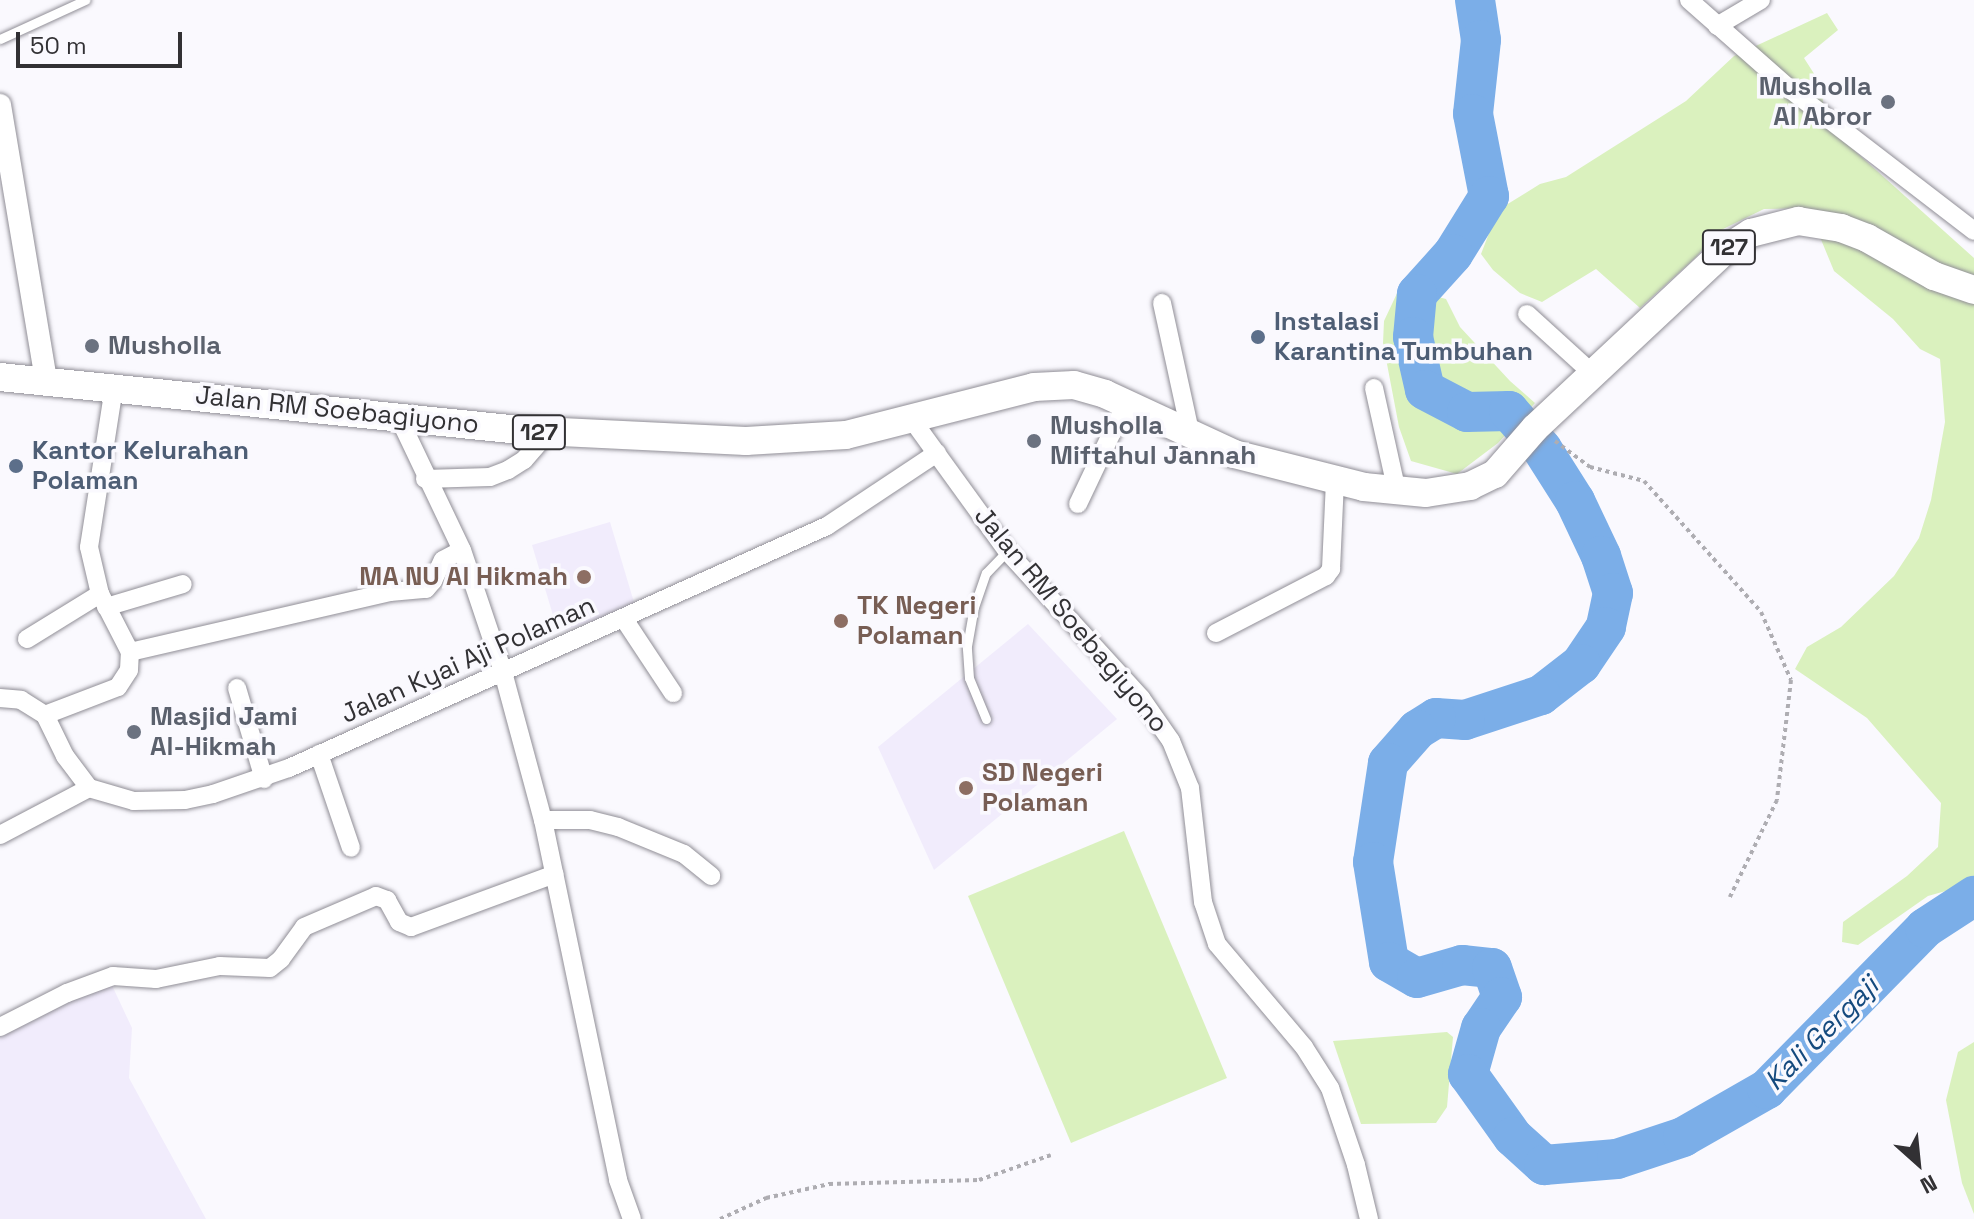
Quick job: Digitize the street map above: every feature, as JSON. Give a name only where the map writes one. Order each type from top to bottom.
[{"type":"main road","name":"Jalan RM Soebagiyono","points":[[0,377],[548,432],[746,441],[808,440],[913,421],[1034,387],[1074,385],[1115,400],[1234,454],[1335,482],[1397,492],[1426,493],[1470,486],[1495,474],[1532,432],[1593,374],[1726,249],[1751,233],[1776,224],[1798,221],[1841,228],[1867,238],[1934,276],[1974,290]]},
{"type":"street","points":[[1689,0],[1791,90],[1974,231]]},
{"type":"street","points":[[1717,26],[1761,0]]},
{"type":"street","points":[[0,105],[46,381]]},
{"type":"street","points":[[1162,303],[1191,436]]},
{"type":"street","points":[[1527,314],[1593,374]]},
{"type":"street","points":[[45,715],[118,687],[129,670],[130,652],[103,600],[89,547],[114,387]]},
{"type":"street","points":[[1374,388],[1397,492]]},
{"type":"street","points":[[1078,504],[1115,400]]},
{"type":"street","points":[[398,416],[425,479],[462,550],[503,672],[543,820],[618,1180],[632,1219]]},
{"type":"street","name":"Jalan RM Soebagiyono","points":[[913,421],[1007,551],[1141,698],[1171,741],[1190,788],[1203,902],[1217,944],[1304,1047],[1330,1088],[1356,1165],[1369,1219]]},
{"type":"street","points":[[425,479],[490,477],[524,460],[548,432]]},
{"type":"street","name":"Jalan Kyai Aji Polaman","points":[[89,788],[112,797],[156,802],[185,800],[264,779],[827,526],[937,453]]},
{"type":"street","points":[[1216,633],[1326,576],[1331,569],[1335,482]]},
{"type":"street","points":[[130,652],[390,592],[426,589],[443,560],[462,550]]},
{"type":"street","points":[[27,639],[103,600],[183,584]]},
{"type":"street","points":[[624,619],[673,693]]},
{"type":"street","points":[[237,688],[264,779]]},
{"type":"street","points":[[0,698],[21,700],[45,715],[65,756],[89,788],[0,835]]},
{"type":"street","points":[[319,754],[351,848]]},
{"type":"street","points":[[543,820],[590,820],[618,827],[684,854],[711,876]]},
{"type":"street","points":[[0,1027],[67,993],[113,976],[156,979],[220,966],[270,968],[281,959],[304,927],[376,896],[387,900],[399,922],[411,927],[555,874]]},
{"type":"lane","points":[[0,39],[85,0]]},
{"type":"lane","points":[[986,719],[969,678],[967,646],[974,607],[986,573],[1007,551]]},
{"type":"path","points":[[1532,432],[1557,444],[1590,467],[1644,481],[1761,612],[1791,680],[1777,800],[1730,897]]},
{"type":"path","points":[[720,1219],[766,1198],[829,1184],[979,1180],[1051,1155]]},
{"type":"shaded area","name":"MA NU Al Hikmah","points":[[610,522],[636,609],[558,632],[532,545]]},
{"type":"shaded area","name":"SD Negeri Polaman","points":[[1028,624],[1117,719],[934,870],[878,747]]},
{"type":"shaded area","points":[[109,979],[132,1028],[129,1078],[206,1219],[0,1219],[0,1017]]},
{"type":"green space","points":[[1827,13],[1838,30],[1804,58],[1820,83],[1827,126],[1974,258],[1974,883],[1928,896],[1858,945],[1842,942],[1843,922],[1907,876],[1938,847],[1941,803],[1867,718],[1795,669],[1807,647],[1841,627],[1894,576],[1919,538],[1931,500],[1945,422],[1940,359],[1920,349],[1893,319],[1834,271],[1808,208],[1764,209],[1719,231],[1696,257],[1640,308],[1596,269],[1542,302],[1520,293],[1493,270],[1481,254],[1498,210],[1540,184],[1566,177],[1686,101],[1734,56]]},
{"type":"green space","points":[[1400,287],[1446,299],[1460,327],[1535,403],[1498,443],[1457,474],[1411,461],[1399,427],[1383,343],[1384,321]]},
{"type":"green space","points":[[1124,831],[1227,1078],[1071,1143],[968,896]]},
{"type":"green space","points":[[1447,1032],[1453,1037],[1447,1107],[1436,1123],[1361,1124],[1333,1041]]},
{"type":"green space","points":[[1974,1042],[1974,1214],[1962,1183],[1946,1100],[1958,1052]]},
{"type":"waterway","name":"Kali Gergaji","points":[[1475,0],[1481,40],[1473,114],[1489,196],[1453,254],[1417,294],[1413,337],[1425,390],[1467,412],[1509,411],[1542,449],[1575,501],[1601,556],[1613,593],[1606,627],[1581,664],[1541,695],[1465,720],[1436,718],[1417,730],[1388,763],[1373,862],[1389,962],[1417,978],[1462,965],[1492,968],[1502,997],[1481,1028],[1468,1074],[1513,1137],[1544,1165],[1617,1159],[1683,1137],[1767,1089],[1925,928],[1974,896]]},
{"type":"place","name":"Musholla Al Abror","points":[[1888,102]]},
{"type":"place","name":"Instalasi Karantina Tumbuhan","points":[[1258,337]]},
{"type":"place","name":"Musholla","points":[[92,346]]},
{"type":"place","name":"Musholla Miftahul Jannah","points":[[1034,441]]},
{"type":"place","name":"Kantor Kelurahan Polaman","points":[[16,466]]},
{"type":"place","name":"MA NU Al Hikmah","points":[[584,577]]},
{"type":"place","name":"TK Negeri Polaman","points":[[841,621]]},
{"type":"place","name":"Masjid Jami Al-Hikmah","points":[[134,732]]},
{"type":"place","name":"SD Negeri Polaman","points":[[966,788]]}]
